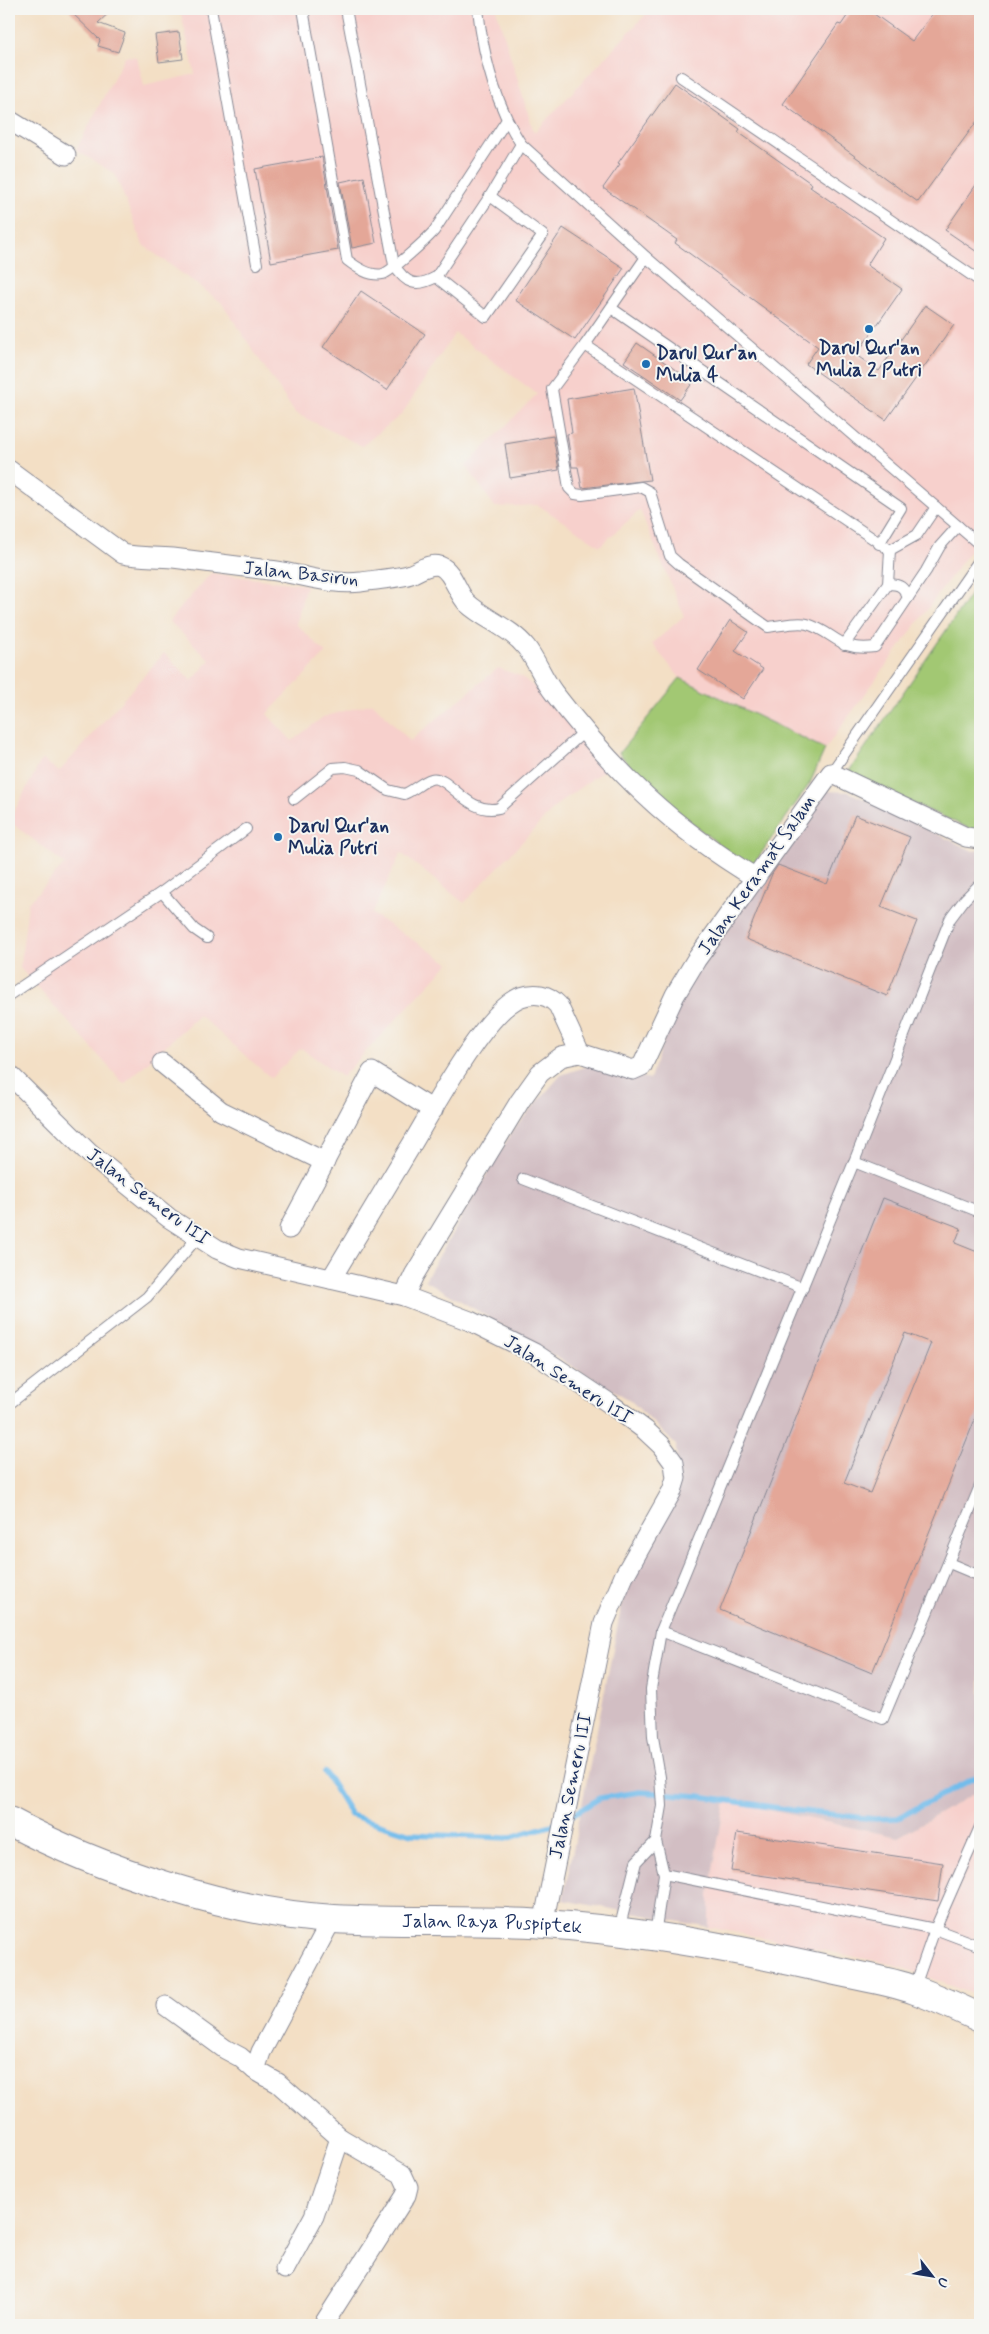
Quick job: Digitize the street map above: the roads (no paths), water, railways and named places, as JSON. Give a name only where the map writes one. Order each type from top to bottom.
[{"type":"main road","name":"Jalan Raya Puspiptek","points":[[9,1821],[64,1848],[123,1870],[181,1889],[260,1910],[332,1919],[543,1924],[655,1935],[770,1956],[914,1990],[980,2018]]},
{"type":"street","points":[[9,120],[66,155]]},
{"type":"street","name":"Jalan Basirun","points":[[9,470],[122,554],[145,558],[171,558],[269,570],[314,579],[352,582],[408,575],[435,565],[442,567],[450,574],[460,596],[477,612],[526,647],[554,692],[612,764],[667,817],[700,842],[756,878]]},
{"type":"street","name":"Jalan Keramat Salam","points":[[580,1053],[633,1070],[642,1066],[680,988],[696,960],[831,773],[966,838],[980,839]]},
{"type":"street","points":[[331,1279],[462,1060],[490,1024],[520,997],[537,994],[554,1000],[580,1053],[560,1057],[540,1073],[530,1086],[414,1275],[404,1296]]},
{"type":"street","points":[[162,1063],[221,1112],[325,1162]]},
{"type":"street","points":[[289,1230],[372,1072],[432,1110]]},
{"type":"street","name":"Jalan Semeru III","points":[[9,1074],[90,1154],[197,1238],[239,1258],[404,1296],[470,1321],[534,1354],[609,1403],[646,1430],[661,1445],[674,1464],[676,1478],[672,1492],[624,1576],[604,1623],[543,1924]]},
{"type":"street","points":[[255,2070],[261,2052],[332,1919]]},
{"type":"street","points":[[166,2006],[225,2049],[240,2057],[255,2070],[278,2084],[340,2138],[402,2174],[408,2187],[406,2195],[323,2325]]},
{"type":"street","points":[[285,2269],[314,2216],[340,2138]]},
{"type":"lane","points":[[211,9],[257,264]]},
{"type":"lane","points":[[303,9],[347,260],[358,269],[383,274],[434,231],[506,121]]},
{"type":"lane","points":[[346,9],[394,265],[400,275],[411,283],[424,284],[436,277],[490,196],[521,144]]},
{"type":"lane","points":[[478,9],[481,37],[506,121],[521,144],[646,257],[980,545]]},
{"type":"lane","points":[[681,77],[980,281]]},
{"type":"lane","points":[[436,277],[486,317],[543,234],[490,196]]},
{"type":"lane","points":[[646,257],[586,345],[552,389],[569,488],[575,494],[582,495],[641,486],[650,492],[670,556],[679,564],[768,627],[806,623],[844,645],[862,649],[875,647],[926,571],[940,546],[958,526]]},
{"type":"lane","points":[[612,308],[901,508],[879,544]]},
{"type":"lane","points":[[586,345],[890,550]]},
{"type":"lane","points":[[890,550],[917,536],[936,507]]},
{"type":"lane","points":[[844,645],[888,584],[890,550]]},
{"type":"lane","points":[[831,773],[980,559]]},
{"type":"lane","points":[[888,584],[896,584],[904,588],[908,598]]},
{"type":"lane","points":[[294,799],[333,768],[345,767],[359,770],[388,790],[404,794],[431,779],[440,780],[476,807],[490,810],[499,808],[586,731]]},
{"type":"lane","points":[[9,995],[162,892],[246,829]]},
{"type":"lane","points":[[655,1935],[664,1874],[656,1841],[662,1806],[660,1776],[653,1737],[651,1689],[661,1631],[803,1288],[950,919],[964,899],[980,884]]},
{"type":"lane","points":[[162,892],[194,929],[207,938]]},
{"type":"lane","points":[[854,1162],[980,1212]]},
{"type":"lane","points":[[522,1179],[803,1288]]},
{"type":"lane","points":[[9,1404],[146,1297],[197,1238]]},
{"type":"lane","points":[[661,1631],[883,1718],[980,1486]]},
{"type":"lane","points":[[949,1564],[980,1576]]},
{"type":"lane","points":[[914,1990],[935,1929],[980,1827]]},
{"type":"lane","points":[[619,1931],[636,1862],[656,1841]]},
{"type":"lane","points":[[664,1874],[935,1929],[980,1946]]},
{"type":"waterway","points":[[325,1772],[351,1815],[411,1834],[508,1838],[559,1823]]},
{"type":"waterway","points":[[569,1817],[600,1798],[640,1792],[699,1796],[792,1810],[875,1819],[898,1818],[980,1775]]},
{"type":"place","name":"Darul Qur'an Mulia 2 Putri","points":[[869,329]]},
{"type":"place","name":"Darul Qur'an Mulia 4","points":[[646,364]]},
{"type":"place","name":"Darul Qur'an Mulia Putri","points":[[278,837]]}]
